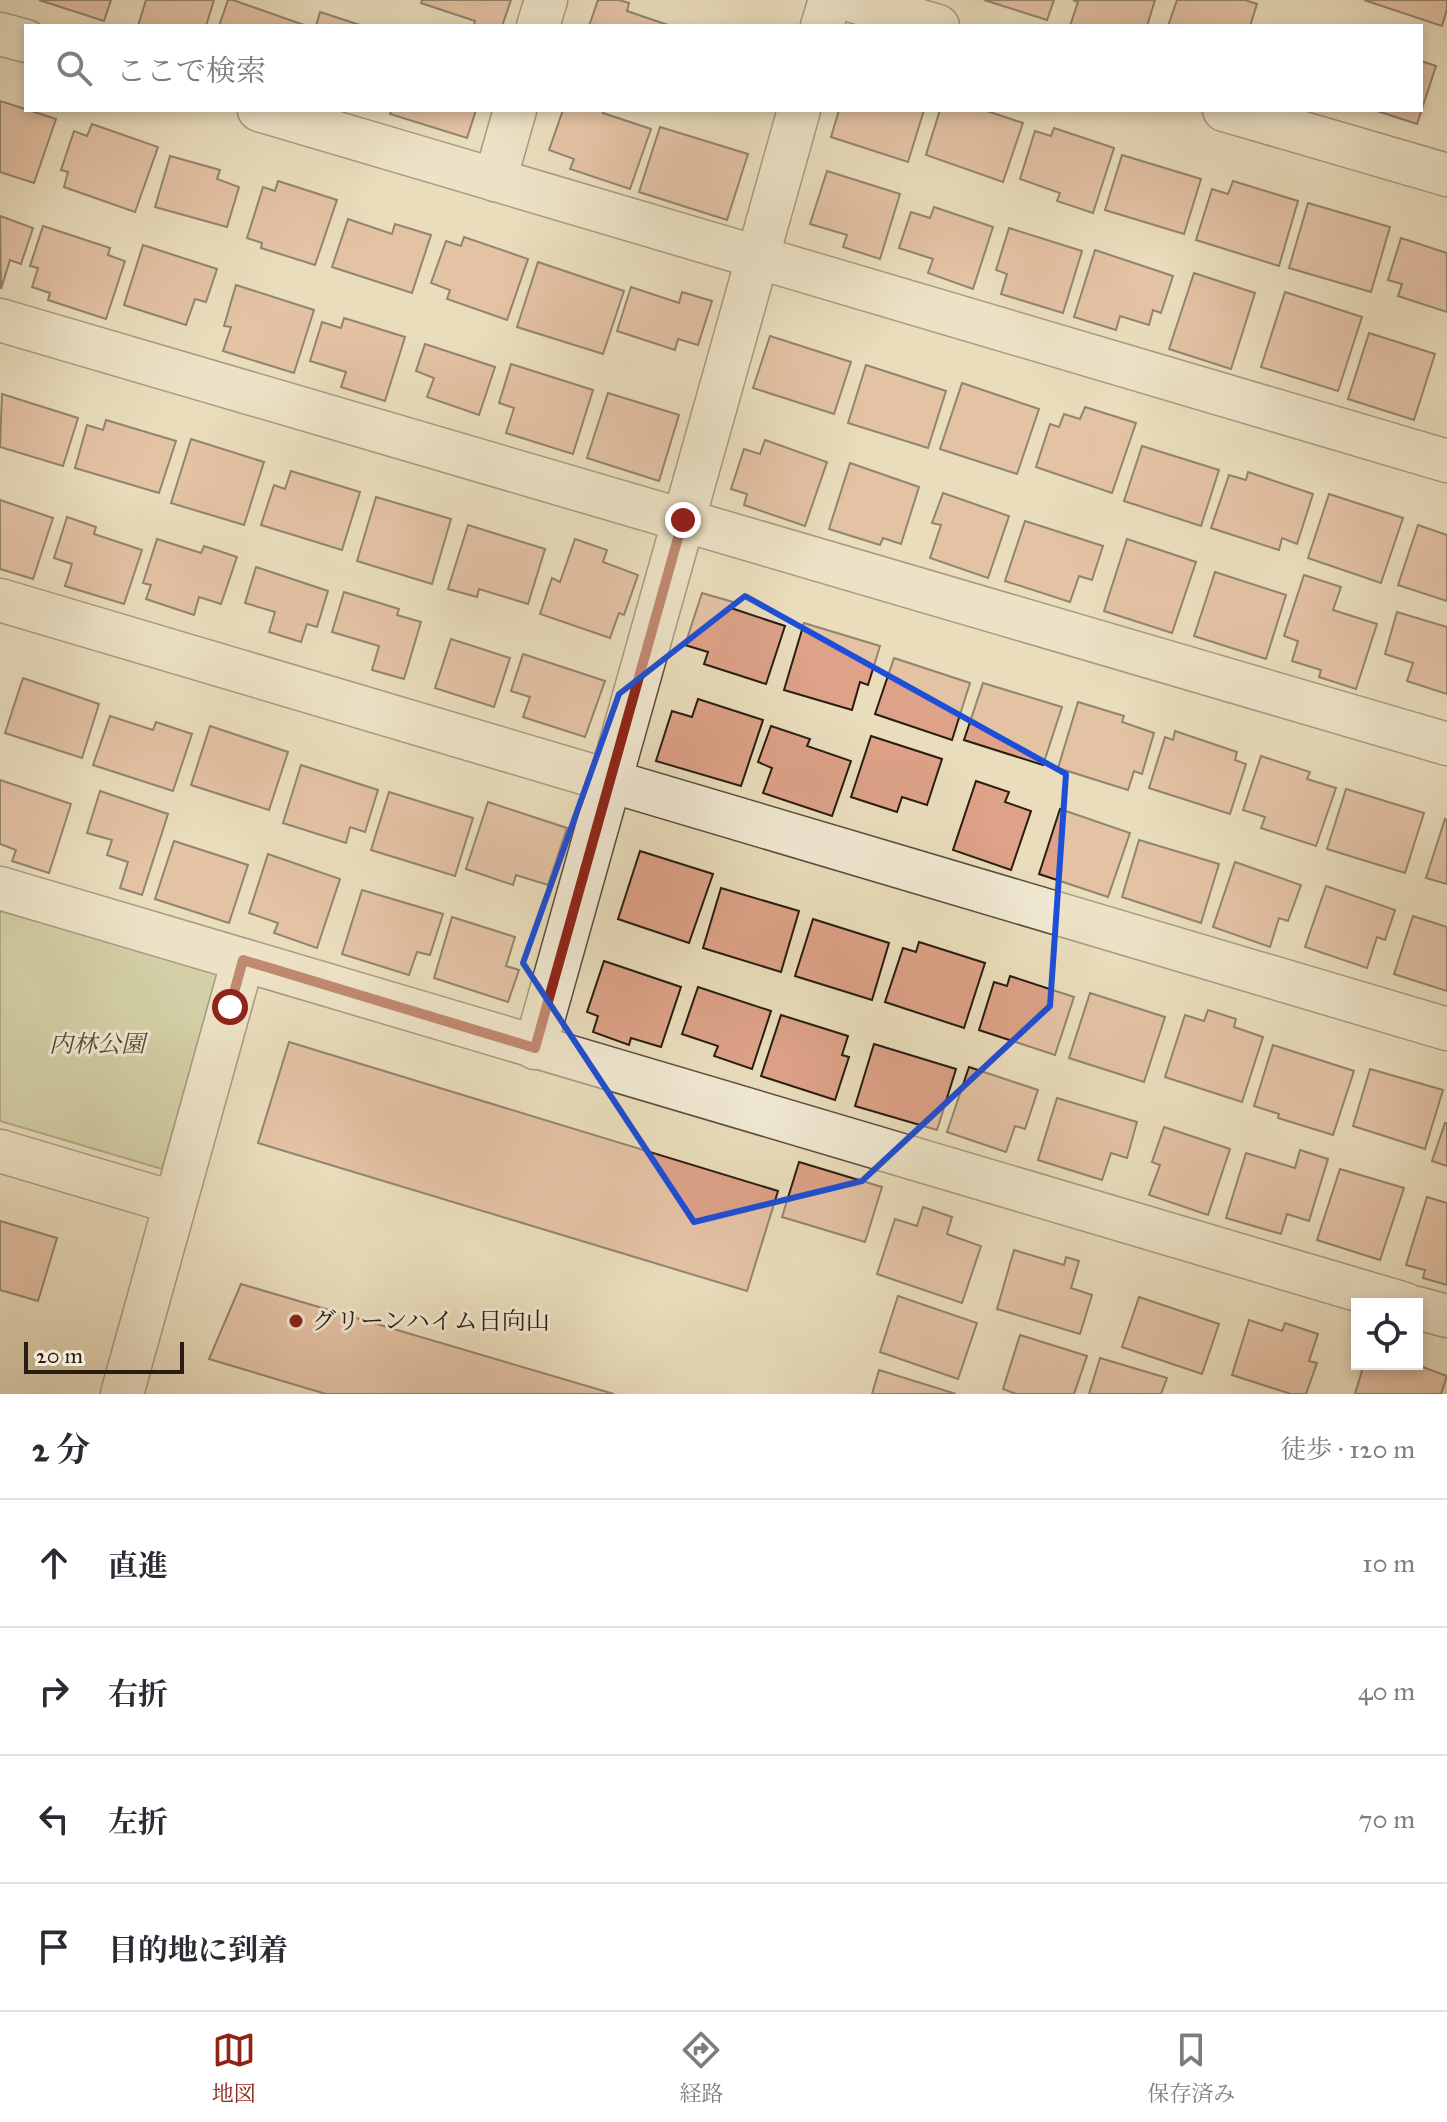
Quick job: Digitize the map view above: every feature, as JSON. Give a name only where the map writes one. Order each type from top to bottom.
[{"type":"street","points":[[539,24],[546,0]]},
{"type":"street","points":[[823,24],[830,0]]},
{"type":"street","points":[[849,0],[931,24]]},
{"type":"street","points":[[0,34],[24,40]]},
{"type":"street","points":[[266,112],[1447,461]]},
{"type":"street","points":[[495,180],[514,112]]},
{"type":"street","points":[[535,1048],[798,112]]},
{"type":"street","points":[[1231,112],[1447,175]]},
{"type":"street","points":[[0,320],[1447,744]]},
{"type":"street","points":[[0,600],[1447,1029]]},
{"type":"street","points":[[0,888],[1385,1298]]},
{"type":"street","points":[[122,1394],[243,960]]},
{"type":"street","points":[[0,1151],[175,1203]]},
{"type":"street","points":[[1423,1310],[1447,1316]]},
{"type":"highlighted area","points":[[745,596],[1066,774],[1050,1006],[862,1181],[694,1222],[523,963],[619,694]]},
{"type":"green space","name":"内林公園","points":[[0,911],[218,972],[162,1169],[0,1121]]},
{"type":"building","points":[[39,0],[111,0],[104,21]]},
{"type":"building","points":[[146,0],[214,0],[207,24],[139,24]]},
{"type":"building","points":[[228,0],[233,0],[301,24],[220,24]]},
{"type":"building","points":[[422,0],[511,0],[503,24],[474,24],[475,21],[421,3]]},
{"type":"building","points":[[598,0],[619,0],[629,3],[627,11],[665,24],[590,24]]},
{"type":"building","points":[[984,0],[1054,0],[1047,20]]},
{"type":"building","points":[[1073,0],[1155,0],[1148,24],[1071,24],[1078,2]]},
{"type":"building","points":[[1177,0],[1245,0],[1257,4],[1251,24],[1169,24]]},
{"type":"building","points":[[1364,0],[1447,0],[1447,9],[1442,26]]},
{"type":"building","points":[[320,12],[357,24],[317,24]]},
{"type":"building","points":[[1423,62],[1436,66],[1423,106]]},
{"type":"building","points":[[0,101],[24,109],[24,112],[56,119],[34,183],[0,172]]},
{"type":"building","points":[[391,112],[475,112],[467,138]]},
{"type":"building","points":[[562,112],[603,112],[651,129],[630,189],[570,169],[574,159],[549,150]]},
{"type":"building","points":[[838,112],[923,112],[908,162],[831,137]]},
{"type":"building","points":[[939,112],[990,112],[1023,123],[1003,182],[926,155]]},
{"type":"building","points":[[1380,112],[1421,112],[1417,124]]},
{"type":"building","points":[[92,124],[158,147],[135,212],[64,187],[68,172],[61,170],[74,131],[87,136]]},
{"type":"building","points":[[660,127],[748,154],[727,220],[639,192]]},
{"type":"building","points":[[1054,128],[1114,148],[1093,213],[1057,201],[1060,193],[1020,179],[1035,131],[1051,136]]},
{"type":"building","points":[[1122,155],[1201,179],[1184,234],[1105,210]]},
{"type":"building","points":[[170,156],[220,170],[217,179],[239,187],[227,227],[155,207]]},
{"type":"building","points":[[827,171],[900,194],[880,259],[843,247],[847,235],[810,224]]},
{"type":"building","points":[[278,181],[337,200],[315,265],[261,248],[262,243],[247,238],[263,187],[275,191]]},
{"type":"building","points":[[1233,181],[1298,201],[1279,266],[1196,240],[1212,189],[1228,194]]},
{"type":"building","points":[[1308,203],[1390,227],[1371,292],[1289,268]]},
{"type":"building","points":[[934,207],[993,227],[973,289],[928,273],[933,259],[899,248],[911,212],[930,218]]},
{"type":"building","points":[[0,216],[33,228],[21,264],[10,260],[1,289]]},
{"type":"building","points":[[348,219],[392,234],[395,224],[431,235],[412,293],[332,267]]},
{"type":"building","points":[[43,226],[110,248],[108,255],[125,261],[106,319],[48,300],[50,293],[32,287],[38,268],[30,266]]},
{"type":"building","points":[[1009,228],[1082,251],[1063,313],[1001,294],[1007,274],[996,270]]},
{"type":"building","points":[[464,237],[528,259],[507,320],[447,299],[450,290],[431,283],[446,241],[461,246]]},
{"type":"building","points":[[1401,238],[1447,253],[1447,312],[1398,296],[1402,284],[1388,280]]},
{"type":"building","points":[[143,245],[217,269],[206,302],[195,299],[186,325],[124,305]]},
{"type":"building","points":[[1095,250],[1173,276],[1161,313],[1153,310],[1149,325],[1120,316],[1116,330],[1074,317]]},
{"type":"building","points":[[538,262],[624,291],[603,354],[517,327]]},
{"type":"building","points":[[1194,273],[1255,293],[1231,369],[1169,349]]},
{"type":"building","points":[[236,285],[314,310],[294,373],[223,351],[231,327],[224,326]]},
{"type":"building","points":[[631,287],[679,303],[682,292],[712,301],[698,345],[678,339],[675,350],[617,331]]},
{"type":"building","points":[[1285,292],[1362,317],[1338,391],[1261,367]]},
{"type":"building","points":[[344,318],[405,337],[385,401],[341,387],[346,372],[310,361],[322,322],[341,328]]},
{"type":"building","points":[[1369,333],[1435,354],[1414,420],[1348,399]]},
{"type":"building","points":[[770,336],[851,362],[834,414],[753,388]]},
{"type":"building","points":[[425,344],[495,367],[479,415],[427,397],[434,378],[416,371]]},
{"type":"building","points":[[511,364],[593,390],[573,454],[506,433],[514,408],[499,403]]},
{"type":"building","points":[[866,365],[946,391],[928,448],[848,423]]},
{"type":"building","points":[[962,383],[1039,409],[1017,474],[940,449]]},
{"type":"building","points":[[608,393],[679,415],[659,481],[587,458]]},
{"type":"building","points":[[2,394],[78,418],[63,466],[0,447]]},
{"type":"building","points":[[1085,407],[1136,423],[1112,493],[1036,467],[1050,424],[1059,427],[1064,414],[1080,419]]},
{"type":"building","points":[[106,420],[176,441],[159,493],[75,468],[87,425],[103,430]]},
{"type":"building","points":[[191,439],[264,462],[244,525],[171,503]]},
{"type":"building","points":[[765,440],[827,462],[805,526],[744,505],[747,494],[731,489],[744,449],[760,454]]},
{"type":"building","points":[[1142,446],[1219,470],[1201,526],[1124,501]]},
{"type":"building","points":[[850,463],[919,487],[901,544],[883,538],[880,545],[829,529]]},
{"type":"building","points":[[291,471],[360,492],[342,550],[261,525],[274,485],[285,489]]},
{"type":"building","points":[[1248,472],[1313,494],[1297,544],[1282,538],[1279,550],[1211,528],[1229,475],[1246,480]]},
{"type":"building","points":[[943,493],[1009,516],[988,578],[930,558],[941,525],[932,523]]},
{"type":"building","points":[[1329,494],[1403,518],[1381,583],[1308,558]]},
{"type":"building","points":[[376,497],[451,519],[432,584],[357,561]]},
{"type":"building","points":[[0,500],[53,518],[33,579],[0,569]]},
{"type":"building","points":[[67,517],[96,527],[94,534],[142,550],[124,604],[65,586],[72,564],[54,558]]},
{"type":"building","points":[[1025,521],[1103,546],[1092,580],[1079,576],[1070,602],[1005,581]]},
{"type":"building","points":[[468,525],[545,549],[528,604],[479,589],[477,597],[448,589]]},
{"type":"building","points":[[1418,525],[1447,535],[1447,601],[1398,585]]},
{"type":"building","points":[[157,539],[201,553],[204,546],[237,557],[221,604],[199,597],[194,615],[146,599],[151,585],[143,583]]},
{"type":"building","points":[[575,539],[607,550],[603,562],[638,575],[624,615],[619,613],[610,638],[540,614],[552,578],[560,582]]},
{"type":"building","points":[[1127,539],[1196,562],[1172,633],[1104,611]]},
{"type":"building","points":[[256,567],[328,591],[317,627],[307,624],[301,642],[269,632],[275,612],[245,603]]},
{"type":"building","points":[[1215,572],[1286,595],[1266,659],[1194,636]]},
{"type":"building","points":[[1304,575],[1341,587],[1333,610],[1377,624],[1356,689],[1319,677],[1321,670],[1292,661],[1298,641],[1284,636]]},
{"type":"building","points":[[344,592],[399,609],[397,615],[421,622],[404,679],[372,670],[379,646],[332,632]]},
{"type":"building","points":[[702,593],[733,602],[731,608],[785,626],[766,684],[704,664],[708,652],[685,645]]},
{"type":"building","points":[[1397,612],[1447,627],[1447,694],[1407,681],[1413,663],[1385,654]]},
{"type":"building","points":[[804,623],[880,646],[868,685],[860,682],[852,710],[784,690]]},
{"type":"building","points":[[451,639],[510,658],[494,707],[435,688]]},
{"type":"building","points":[[523,654],[605,681],[585,737],[523,717],[530,697],[511,691]]},
{"type":"building","points":[[894,658],[970,683],[952,740],[875,714]]},
{"type":"building","points":[[23,678],[99,704],[82,758],[5,733]]},
{"type":"building","points":[[983,683],[1062,707],[1043,765],[964,740]]},
{"type":"building","points":[[698,699],[763,720],[741,786],[656,761],[672,711],[692,717]]},
{"type":"building","points":[[1078,702],[1124,716],[1122,722],[1154,733],[1142,774],[1134,771],[1128,790],[1058,768]]},
{"type":"building","points":[[110,716],[153,730],[156,722],[192,734],[173,791],[93,765]]},
{"type":"building","points":[[210,726],[288,752],[269,810],[191,785]]},
{"type":"building","points":[[771,726],[810,739],[807,746],[851,761],[832,816],[763,793],[772,768],[758,762]]},
{"type":"building","points":[[1175,731],[1237,752],[1235,760],[1246,764],[1230,814],[1149,788],[1165,737],[1173,740]]},
{"type":"building","points":[[871,736],[942,759],[927,805],[902,797],[897,812],[851,797]]},
{"type":"building","points":[[1261,756],[1310,772],[1307,779],[1336,788],[1316,846],[1261,828],[1265,817],[1243,810]]},
{"type":"building","points":[[301,765],[378,790],[365,832],[350,827],[346,843],[283,823]]},
{"type":"building","points":[[0,780],[71,804],[49,873],[12,861],[16,850],[0,844]]},
{"type":"building","points":[[976,781],[1009,792],[1005,802],[1031,811],[1011,870],[953,850]]},
{"type":"building","points":[[1346,789],[1424,813],[1405,873],[1327,849]]},
{"type":"building","points":[[100,791],[168,814],[142,895],[120,888],[128,862],[107,855],[112,840],[87,833]]},
{"type":"building","points":[[389,792],[473,818],[455,876],[371,850]]},
{"type":"building","points":[[488,802],[567,828],[548,885],[516,875],[513,885],[466,869]]},
{"type":"building","points":[[1060,809],[1130,833],[1108,897],[1039,874]]},
{"type":"building","points":[[1447,820],[1447,884],[1426,878]]},
{"type":"building","points":[[1139,840],[1219,864],[1201,923],[1122,897]]},
{"type":"building","points":[[174,841],[248,865],[229,923],[155,899]]},
{"type":"building","points":[[640,851],[713,874],[689,943],[618,919]]},
{"type":"building","points":[[268,854],[340,879],[317,948],[274,933],[278,923],[249,913]]},
{"type":"building","points":[[1235,862],[1301,885],[1288,921],[1279,918],[1270,947],[1213,927]]},
{"type":"building","points":[[1326,886],[1395,910],[1385,940],[1377,937],[1367,968],[1305,947]]},
{"type":"building","points":[[721,888],[799,911],[781,972],[703,948]]},
{"type":"building","points":[[362,890],[443,914],[430,955],[417,952],[409,975],[342,954]]},
{"type":"building","points":[[1413,916],[1447,927],[1447,991],[1394,974]]},
{"type":"building","points":[[452,917],[515,937],[506,966],[519,970],[508,1002],[434,978]]},
{"type":"building","points":[[813,919],[889,943],[872,1000],[795,976]]},
{"type":"building","points":[[919,942],[985,963],[964,1028],[885,1002],[903,948],[916,952]]},
{"type":"building","points":[[604,961],[681,987],[661,1047],[631,1038],[629,1045],[593,1032],[598,1016],[587,1012]]},
{"type":"building","points":[[1010,976],[1074,997],[1055,1055],[979,1030],[994,982],[1007,986]]},
{"type":"building","points":[[698,987],[771,1011],[752,1069],[714,1056],[718,1046],[682,1034]]},
{"type":"building","points":[[1090,993],[1165,1017],[1144,1082],[1069,1058]]},
{"type":"building","points":[[1208,1010],[1236,1019],[1234,1027],[1263,1037],[1242,1102],[1165,1077],[1185,1015],[1204,1021]]},
{"type":"building","points":[[781,1015],[848,1036],[842,1055],[849,1057],[835,1100],[761,1076]]},
{"type":"building","points":[[289,1042],[778,1191],[747,1291],[258,1143]]},
{"type":"building","points":[[874,1044],[956,1069],[937,1130],[855,1106]]},
{"type":"building","points":[[1273,1045],[1354,1071],[1333,1135],[1278,1118],[1279,1114],[1254,1106]]},
{"type":"building","points":[[969,1067],[1038,1090],[1025,1129],[1015,1126],[1006,1152],[947,1132]]},
{"type":"building","points":[[1370,1069],[1443,1090],[1425,1149],[1353,1126]]},
{"type":"building","points":[[1057,1098],[1137,1122],[1127,1158],[1111,1153],[1102,1180],[1038,1160]]},
{"type":"building","points":[[1447,1123],[1447,1166],[1432,1161]]},
{"type":"building","points":[[1164,1127],[1230,1149],[1208,1215],[1149,1195],[1160,1165],[1152,1162]]},
{"type":"building","points":[[1300,1150],[1328,1159],[1309,1221],[1287,1214],[1281,1234],[1226,1218],[1246,1153],[1295,1168]]},
{"type":"building","points":[[799,1162],[882,1187],[865,1242],[782,1217]]},
{"type":"building","points":[[1340,1169],[1404,1188],[1380,1260],[1317,1240]]},
{"type":"building","points":[[1427,1197],[1447,1203],[1447,1285],[1423,1278],[1425,1270],[1406,1265]]},
{"type":"building","points":[[923,1207],[952,1217],[947,1234],[981,1246],[962,1303],[877,1274],[895,1219],[917,1226]]},
{"type":"building","points":[[0,1221],[57,1238],[38,1301],[0,1290]]},
{"type":"building","points":[[1014,1250],[1064,1265],[1066,1257],[1079,1261],[1071,1288],[1092,1295],[1080,1334],[997,1309]]},
{"type":"building","name":"グリーンハイム日向山","points":[[241,1284],[614,1394],[326,1394],[209,1359]]},
{"type":"building","points":[[898,1296],[977,1323],[958,1379],[880,1352]]},
{"type":"building","points":[[1139,1297],[1219,1324],[1202,1374],[1122,1347]]},
{"type":"building","points":[[1249,1320],[1282,1331],[1285,1323],[1318,1334],[1309,1361],[1317,1363],[1306,1394],[1291,1394],[1232,1375]]},
{"type":"building","points":[[1020,1335],[1087,1356],[1074,1394],[1016,1394],[1003,1389]]},
{"type":"building","points":[[1100,1358],[1167,1378],[1161,1394],[1089,1394]]},
{"type":"building","points":[[1423,1367],[1447,1376],[1441,1394],[1355,1394],[1362,1370],[1423,1370]]},
{"type":"building","points":[[879,1370],[956,1394],[872,1394]]},
{"type":"place","name":"グリーンハイム日向山","points":[[296,1321]]},
{"type":"route","points":[[230,1007],[243,960],[535,1048],[683,520]]}]
